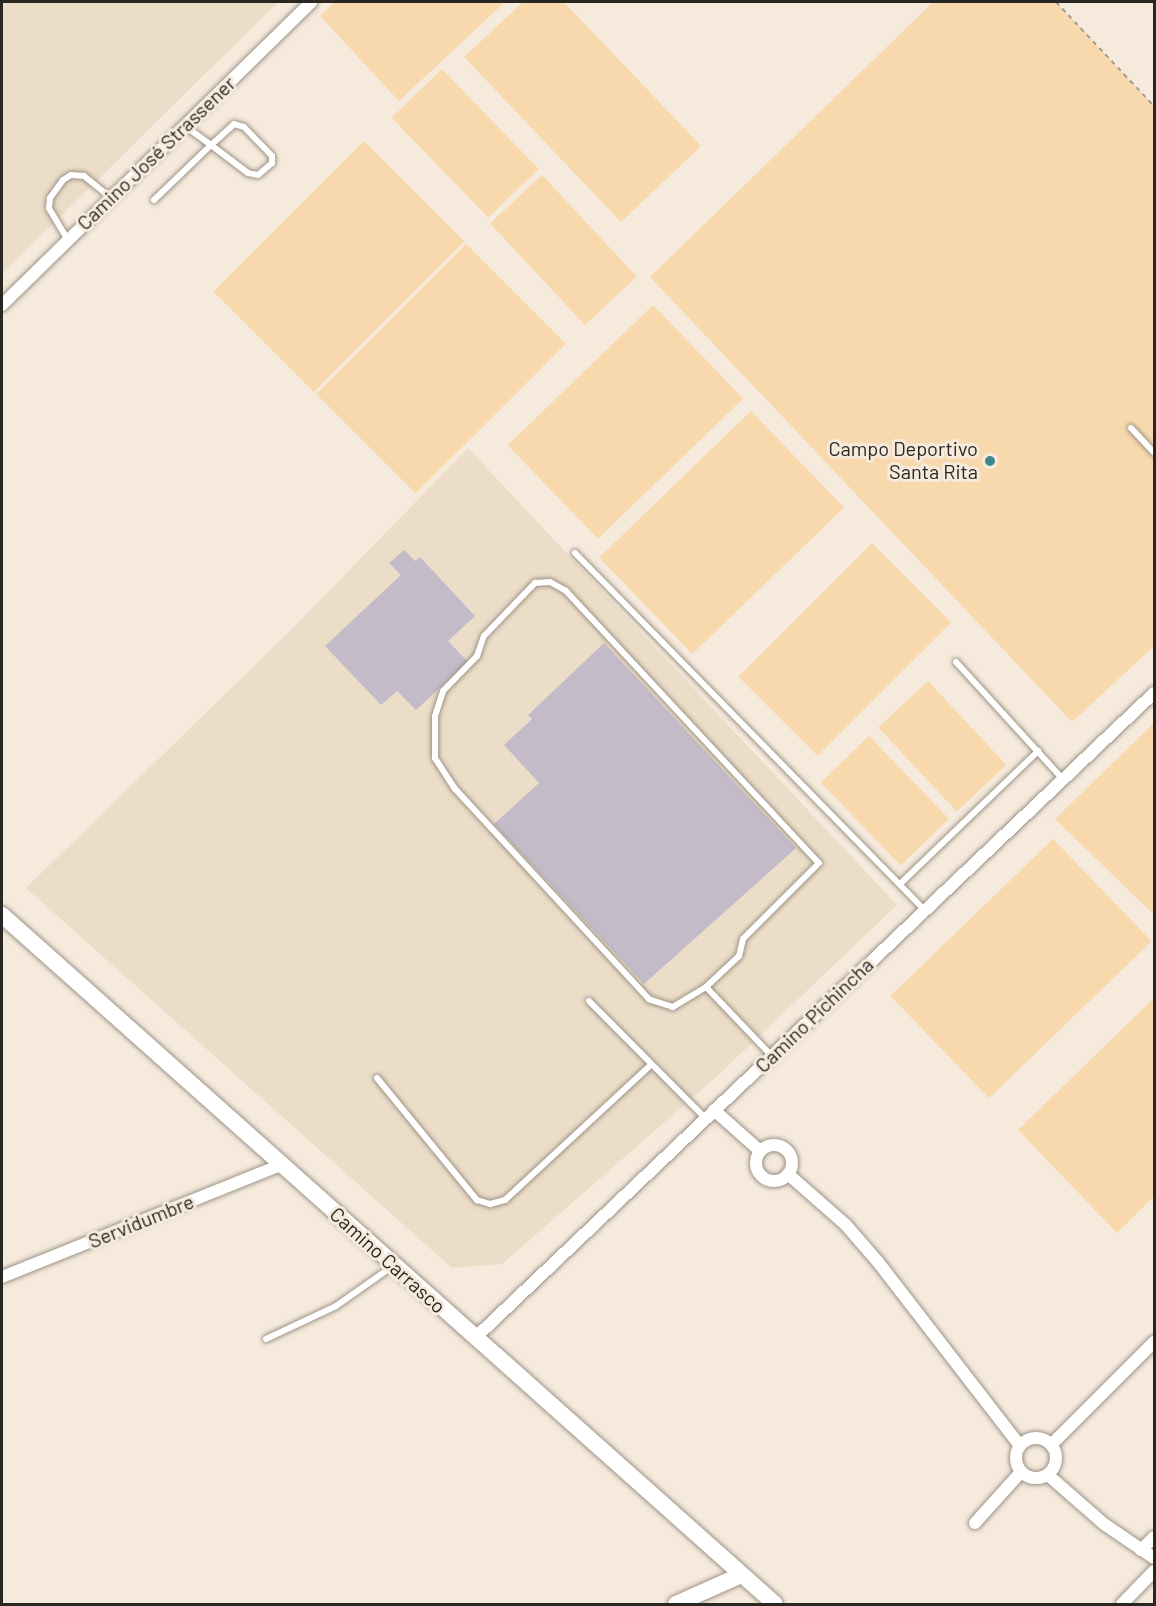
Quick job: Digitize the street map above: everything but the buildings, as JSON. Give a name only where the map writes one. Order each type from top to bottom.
[{"type":"main road","name":"Camino Carrasco","points":[[2,915],[775,1605]]},
{"type":"main road","points":[[676,1605],[741,1575]]},
{"type":"street","name":"Camino José Strassener","points":[[2,305],[311,2]]},
{"type":"street","name":"Camino Pichincha","points":[[475,1338],[1155,693]]},
{"type":"street","points":[[709,1114],[760,1151]]},
{"type":"street","points":[[770,1146],[780,1147],[789,1154],[792,1164],[788,1174],[779,1181],[767,1180],[759,1173],[756,1162],[760,1151],[770,1146]]},
{"type":"street","name":"Servidumbre","points":[[2,1277],[281,1165]]},
{"type":"street","points":[[788,1174],[845,1224],[878,1262],[1020,1446]]},
{"type":"street","points":[[1051,1444],[1155,1342]]},
{"type":"street","points":[[1039,1438],[1051,1444],[1056,1457],[1048,1475],[1037,1479],[1021,1472],[1015,1459],[1020,1446],[1039,1438]]},
{"type":"street","points":[[975,1522],[1021,1472]]},
{"type":"street","points":[[1048,1475],[1141,1550],[1155,1558]]},
{"type":"street","points":[[1141,1550],[1155,1538]]},
{"type":"street","points":[[1122,1605],[1155,1571]]},
{"type":"lane","points":[[154,200],[211,146],[239,124],[273,160],[258,175],[253,175],[211,146],[185,125]]},
{"type":"lane","points":[[68,240],[50,208],[55,188],[78,174],[111,198]]},
{"type":"lane","points":[[1131,428],[1155,453]]},
{"type":"lane","points":[[575,554],[924,910]]},
{"type":"lane","points":[[550,582],[566,591],[817,857],[816,868],[743,939],[739,956],[706,987],[673,1007],[649,999],[455,789],[435,758],[435,716],[443,691],[477,656],[484,636],[535,583],[550,582]]},
{"type":"lane","points":[[956,662],[1064,779]]},
{"type":"lane","points":[[900,884],[1038,751]]},
{"type":"lane","points":[[706,987],[771,1055]]},
{"type":"lane","points":[[589,1001],[651,1065],[709,1114]]},
{"type":"lane","points":[[377,1078],[477,1200],[490,1204],[505,1200],[651,1065]]},
{"type":"lane","points":[[266,1339],[336,1306],[394,1266]]},
{"type":"path","points":[[1056,2],[1155,106]]},
{"type":"shaded area","points":[[2,2],[278,2],[2,274]]},
{"type":"shaded area","points":[[335,2],[505,2],[399,101],[320,16]]},
{"type":"shaded area","points":[[523,2],[564,2],[701,146],[621,222],[464,57]]},
{"type":"shaded area","name":"Campo Deportivo Santa Rita","points":[[933,2],[1056,2],[1154,106],[1154,646],[1072,722],[650,277]]},
{"type":"shaded area","points":[[442,69],[539,169],[488,218],[392,118]]},
{"type":"shaded area","points":[[364,141],[464,241],[314,392],[213,292]]},
{"type":"shaded area","points":[[542,175],[637,277],[585,325],[490,223]]},
{"type":"shaded area","points":[[466,244],[566,344],[416,494],[316,394]]},
{"type":"shaded area","points":[[653,305],[743,399],[598,539],[508,445]]},
{"type":"shaded area","points":[[751,411],[844,507],[692,654],[599,558]]},
{"type":"shaded area","points":[[468,448],[897,905],[713,1080],[502,1264],[452,1268],[26,888],[295,626]]},
{"type":"shaded area","points":[[872,543],[951,622],[818,756],[738,677]]},
{"type":"shaded area","points":[[928,681],[1006,765],[957,811],[878,727]]},
{"type":"shaded area","points":[[1154,723],[1154,915],[1055,819]]},
{"type":"shaded area","points":[[869,736],[949,819],[901,865],[821,783]]},
{"type":"shaded area","points":[[1053,839],[1152,941],[989,1098],[890,996]]},
{"type":"shaded area","points":[[1154,998],[1154,1196],[1117,1233],[1018,1130]]},
{"type":"place","name":"Campo Deportivo Santa Rita","points":[[990,461]]}]
